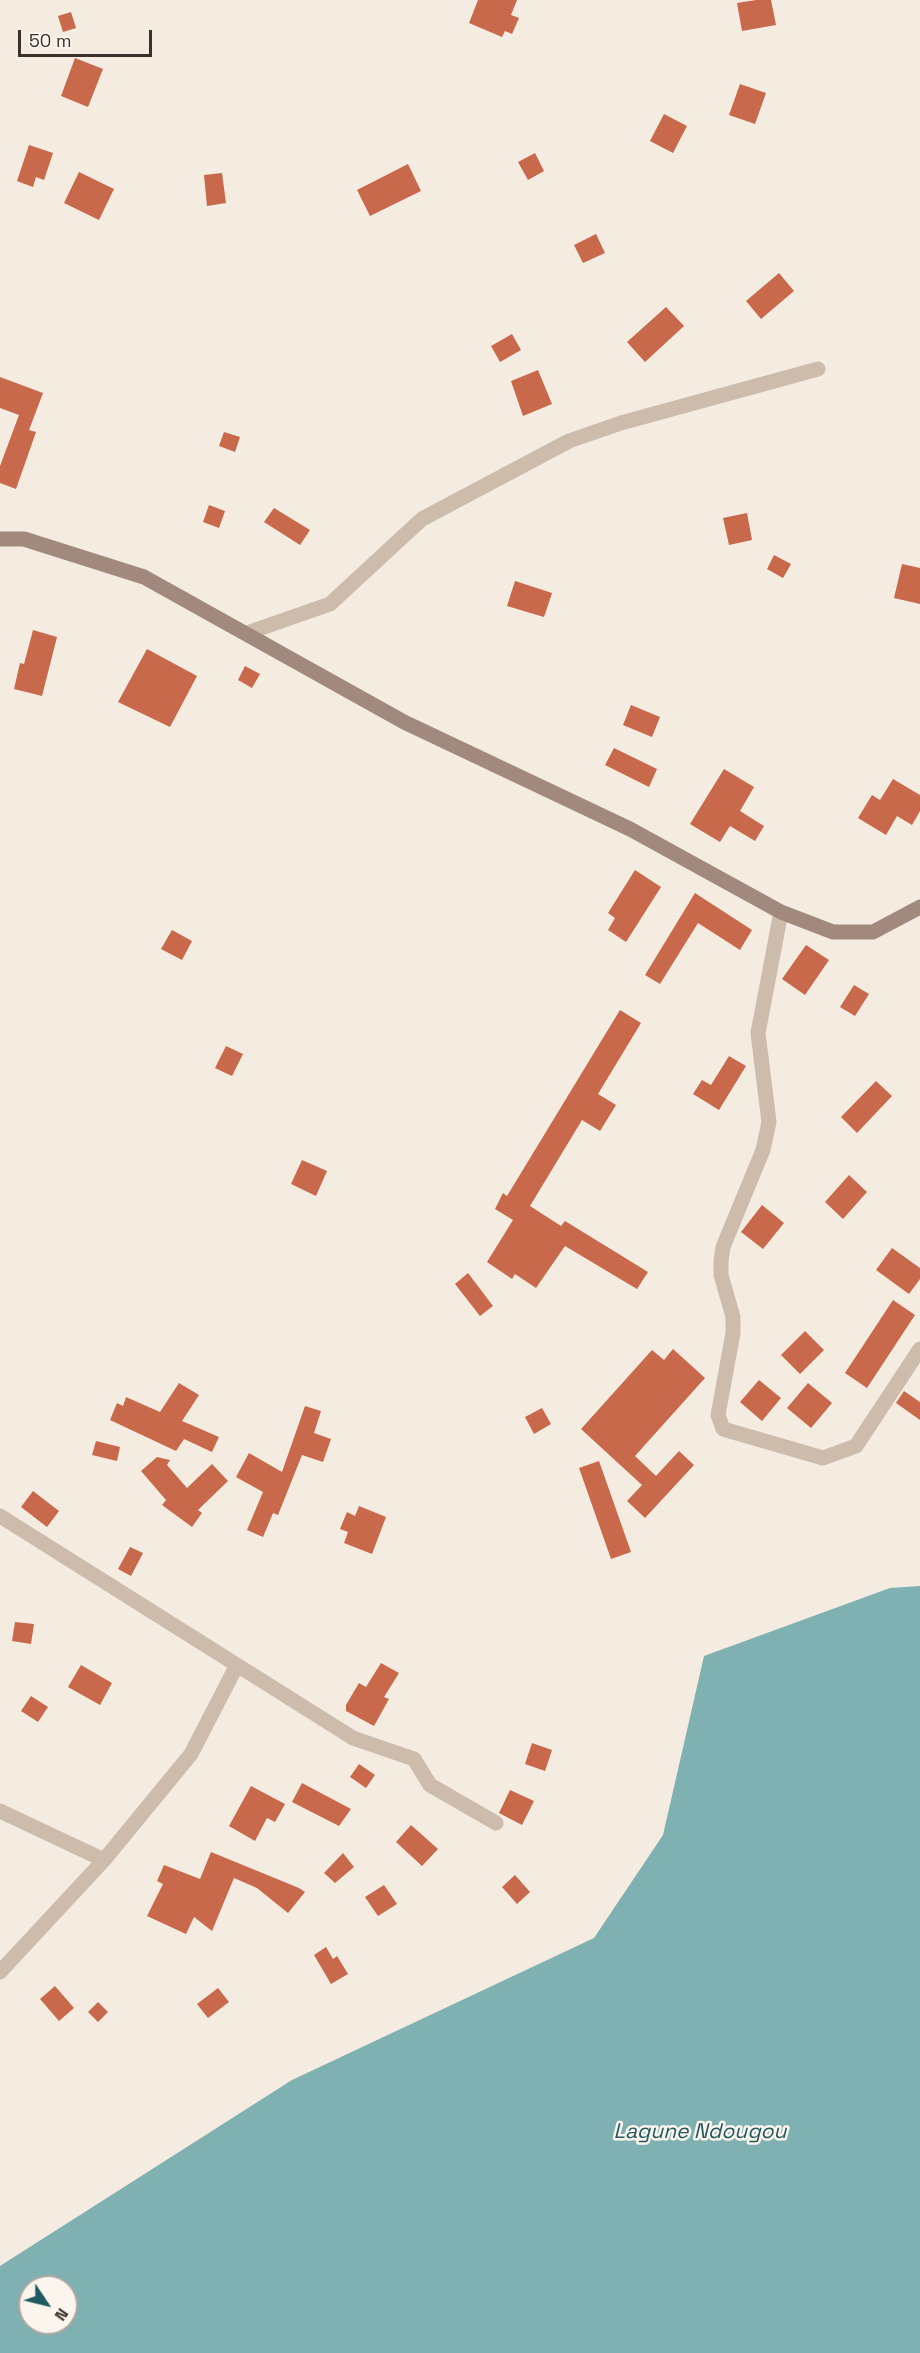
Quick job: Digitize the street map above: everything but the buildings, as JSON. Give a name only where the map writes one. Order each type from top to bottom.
[{"type":"street","points":[[247,633],[330,604],[422,519],[569,441],[621,423],[818,369]]},
{"type":"street","points":[[0,539],[24,539],[144,576],[404,722],[630,829],[781,912],[833,932],[873,932],[920,908]]},
{"type":"street","points":[[781,912],[758,1033],[769,1122],[763,1150],[723,1247],[721,1275],[733,1317],[733,1333],[718,1415],[723,1429],[823,1458],[856,1446],[920,1349]]},
{"type":"street","points":[[0,1516],[236,1667],[352,1738],[414,1759],[430,1785],[496,1823]]},
{"type":"street","points":[[0,1972],[104,1860],[191,1754],[236,1667]]},
{"type":"street","points":[[0,1811],[104,1860]]},
{"type":"water","name":"Lagune Ndougou","points":[[920,1586],[920,2353],[0,2353],[0,2266],[292,2080],[594,1938],[663,1835],[704,1656],[890,1588]]}]
